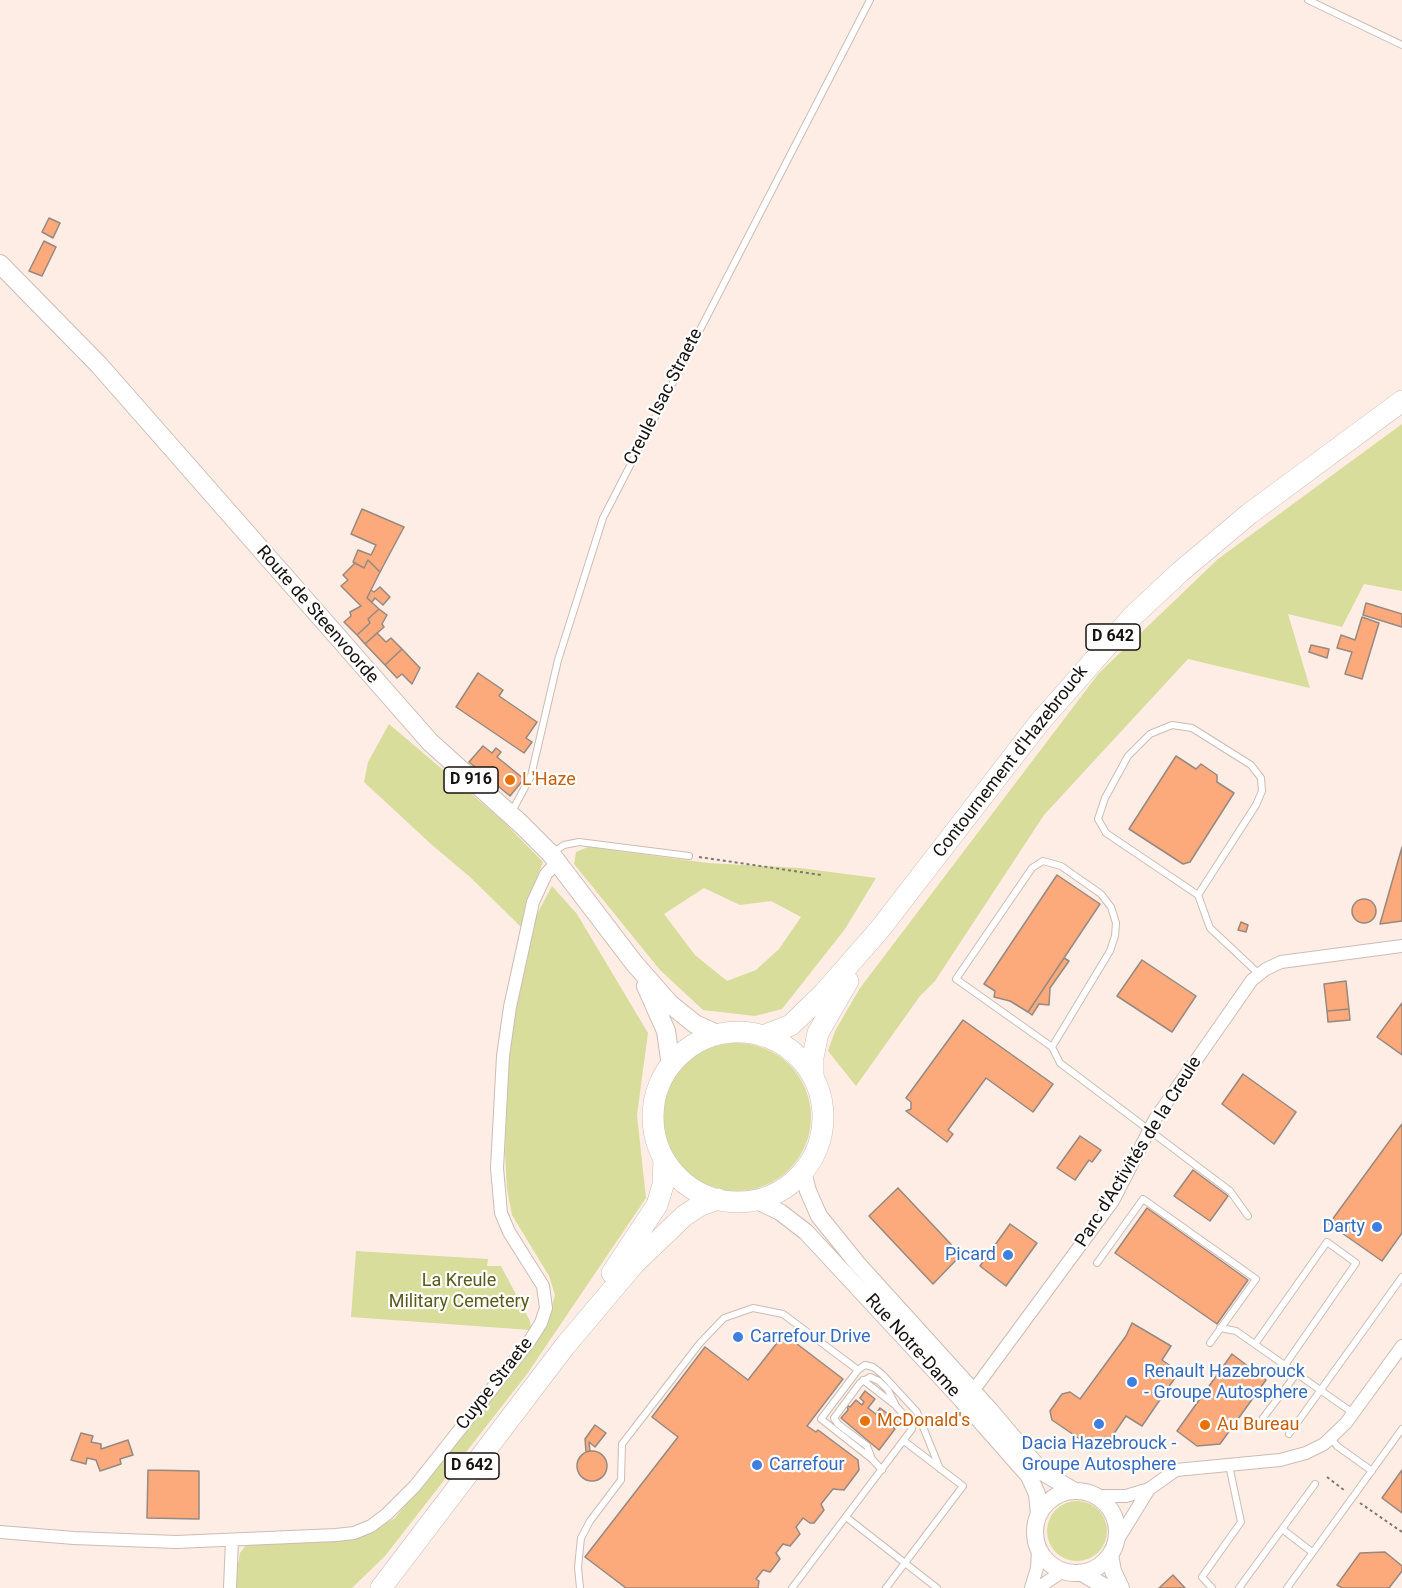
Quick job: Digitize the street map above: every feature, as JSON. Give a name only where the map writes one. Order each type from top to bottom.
[{"type":"highway","name":"Contournement d'Hazebrouck","points":[[763,1036],[783,1029],[799,1019],[880,929],[1039,723],[1120,629],[1180,572],[1249,514],[1402,401]]},
{"type":"highway","name":"Contournement d'Hazebrouck","points":[[813,1077],[814,1048],[821,1025],[880,929]]},
{"type":"highway","points":[[737,1032],[763,1036],[792,1052],[813,1077],[822,1103],[822,1130],[817,1148],[803,1172],[778,1192],[755,1200],[740,1202],[718,1199],[690,1187],[664,1159],[656,1138],[654,1115],[660,1086],[671,1066],[696,1044],[719,1035],[737,1032]]},
{"type":"highway","name":"D 642","points":[[565,1346],[654,1210],[662,1191],[664,1159]]},
{"type":"highway","name":"D 642","points":[[381,1588],[565,1346],[634,1264],[665,1232],[692,1210],[718,1199]]},
{"type":"main road","name":"Route de Steenvoorde","points":[[0,264],[99,365],[429,742],[510,814],[554,858],[634,963],[682,1015],[719,1035]]},
{"type":"main road","name":"Route de Steenvoorde","points":[[634,963],[664,1023],[671,1066]]},
{"type":"main road","name":"Rue Notre-Dame","points":[[803,1172],[815,1208],[834,1235],[1042,1472],[1073,1490]]},
{"type":"main road","name":"Rue Notre-Dame","points":[[755,1200],[780,1212],[806,1232],[961,1399],[1033,1482],[1039,1514]]},
{"type":"main road","points":[[1107,1588],[1082,1573],[1063,1571],[1050,1564],[1038,1549],[1035,1528],[1039,1514],[1053,1498],[1073,1490],[1098,1496],[1109,1506],[1114,1516],[1113,1571],[1121,1588]]},
{"type":"main road","points":[[1082,1573],[1100,1566],[1114,1548]]},
{"type":"street","name":"Cuype Straete","points":[[0,1532],[136,1541],[232,1540],[344,1534],[363,1529],[379,1520],[405,1497],[425,1474],[541,1323],[546,1308],[545,1292],[504,1222],[499,1203],[497,1168],[503,1056],[510,1006],[534,902],[554,858]]},
{"type":"street","points":[[1259,974],[1290,960],[1402,946]]},
{"type":"street","name":"Parc d'Activités de la Creule","points":[[973,1391],[1113,1200],[1150,1128],[1259,974]]},
{"type":"street","points":[[1098,1496],[1126,1496],[1149,1489],[1176,1470],[1290,1458],[1315,1449],[1331,1438],[1353,1413],[1402,1346]]},
{"type":"street","points":[[1114,1548],[1149,1489]]},
{"type":"street","points":[[230,1588],[232,1540]]},
{"type":"street","points":[[1031,1588],[1037,1568],[1038,1549]]},
{"type":"street","points":[[1038,1588],[1063,1571]]},
{"type":"lane","name":"Creule Isac Straete","points":[[510,814],[531,777],[558,660],[603,518],[870,0]]},
{"type":"lane","points":[[1308,0],[1402,45]]},
{"type":"lane","points":[[1198,895],[1256,805],[1263,784],[1251,765],[1192,728],[1172,725],[1150,734],[1128,756],[1105,798],[1098,819],[1106,833],[1198,895],[1210,928],[1259,974]]},
{"type":"lane","points":[[554,858],[564,845],[579,842],[689,856]]},
{"type":"lane","points":[[1052,1047],[1110,951],[1116,924],[1111,907],[1101,894],[1061,866],[1043,861],[1032,868],[956,980],[1052,1047],[1060,1063],[1150,1128],[1178,1154],[1230,1191],[1248,1216]]},
{"type":"lane","points":[[1097,1263],[1143,1199],[1256,1278],[1210,1343]]},
{"type":"lane","points":[[1255,1344],[1327,1242],[1356,1263],[1284,1365]]},
{"type":"lane","points":[[1289,1434],[1402,1277]]},
{"type":"lane","points":[[580,1588],[578,1567],[581,1538],[590,1521],[621,1480],[622,1444],[700,1343],[724,1318],[753,1308],[783,1314],[858,1370]]},
{"type":"lane","points":[[1220,1328],[1232,1329],[1353,1413]]},
{"type":"lane","points":[[882,1470],[872,1459],[821,1419],[858,1370],[865,1365],[877,1369],[917,1412],[940,1469]]},
{"type":"lane","points":[[1263,1418],[1297,1373]]},
{"type":"lane","points":[[792,1588],[904,1441],[912,1426],[896,1406],[863,1380],[834,1418],[838,1424],[867,1446],[872,1459]]},
{"type":"lane","points":[[1288,1588],[1402,1429]]},
{"type":"lane","points":[[1331,1438],[1337,1446],[1372,1471]]},
{"type":"lane","points":[[886,1588],[963,1486],[904,1441]]},
{"type":"lane","points":[[1212,1588],[1202,1577],[1241,1522],[1229,1464]]},
{"type":"lane","points":[[1239,1588],[1315,1484]]},
{"type":"lane","points":[[846,1517],[937,1588]]},
{"type":"lane","points":[[1282,1529],[1312,1552]]},
{"type":"path","points":[[689,856],[821,875]]},
{"type":"path","points":[[1327,1477],[1402,1532]]},
{"type":"green space","points":[[1402,424],[1402,591],[1364,584],[1342,627],[1288,614],[1310,688],[1188,659],[1044,815],[935,981],[920,996],[856,1086],[828,1051],[835,1031],[860,988],[1099,673],[1218,559]]},
{"type":"green space","points":[[389,724],[502,820],[543,862],[526,905],[522,928],[470,877],[364,782],[368,762]]},
{"type":"green space","points":[[588,847],[708,863],[800,868],[876,878],[845,929],[782,1009],[755,1016],[703,1010],[660,970],[574,864],[576,852]],"holes":[[[704,888],[740,905],[771,901],[801,917],[779,949],[756,970],[727,981],[695,955],[664,914]]]},
{"type":"green space","points":[[552,886],[577,914],[648,1033],[637,1115],[646,1198],[527,1374],[385,1556],[352,1588],[234,1588],[240,1553],[246,1545],[360,1538],[395,1518],[539,1337],[547,1323],[555,1295],[549,1276],[512,1215],[507,1189],[505,1154],[509,1046],[535,918]]},
{"type":"green space","points":[[737,1043],[765,1048],[778,1055],[789,1065],[799,1076],[806,1089],[811,1117],[806,1145],[799,1158],[789,1169],[778,1179],[765,1186],[737,1191],[709,1186],[696,1179],[685,1169],[675,1158],[668,1145],[663,1117],[668,1089],[675,1076],[685,1065],[696,1055],[709,1048]]},
{"type":"green space","name":"La Kreule Military Cemetery","points":[[356,1251],[488,1259],[487,1266],[501,1266],[530,1321],[531,1328],[530,1330],[351,1317]]},
{"type":"green space","points":[[1071,1501],[1083,1501],[1094,1506],[1102,1514],[1107,1531],[1105,1543],[1094,1556],[1083,1561],[1071,1561],[1060,1556],[1052,1548],[1047,1537],[1047,1525],[1052,1514],[1060,1506]]},
{"type":"building","points":[[49,218],[60,223],[53,238],[42,232]]},
{"type":"building","points":[[44,241],[56,247],[42,276],[29,271]]},
{"type":"building","points":[[362,509],[404,527],[380,572],[368,560],[364,568],[353,562],[358,550],[371,555],[376,545],[351,534]]},
{"type":"building","points":[[368,560],[380,572],[367,598],[379,609],[368,619],[370,623],[357,635],[344,622],[351,616],[350,612],[361,606],[341,586],[348,580],[343,575],[355,563],[364,568]]},
{"type":"building","points":[[380,587],[390,597],[383,605],[375,598],[372,602],[367,598],[371,590],[374,592]]},
{"type":"building","points":[[1366,603],[1402,614],[1402,627],[1363,615]]},
{"type":"building","points":[[379,609],[387,615],[382,624],[384,627],[365,644],[357,635],[370,623],[368,619]]},
{"type":"building","points":[[1362,617],[1379,623],[1362,679],[1345,674],[1352,652],[1337,648],[1341,635],[1355,640]]},
{"type":"building","points":[[377,633],[386,642],[391,638],[402,649],[385,665],[365,644]]},
{"type":"building","points":[[1311,645],[1329,649],[1327,658],[1309,652]]},
{"type":"building","points":[[402,649],[420,668],[412,684],[402,674],[397,678],[385,665]]},
{"type":"building","points":[[478,673],[503,690],[499,696],[537,722],[526,738],[532,742],[524,753],[456,707]]},
{"type":"building","points":[[483,746],[492,753],[496,748],[501,752],[497,757],[524,779],[510,796],[469,762]]},
{"type":"building","points":[[1176,756],[1196,769],[1201,764],[1217,775],[1217,782],[1234,793],[1190,862],[1183,864],[1129,829]]},
{"type":"building","points":[[1402,847],[1402,921],[1380,924]]},
{"type":"building","points":[[1057,875],[1100,904],[1028,1012],[1010,1001],[994,997],[995,991],[984,984]]},
{"type":"building","points":[[1364,899],[1373,902],[1376,911],[1373,920],[1364,923],[1355,920],[1352,911],[1355,902]]},
{"type":"building","points":[[1241,922],[1248,925],[1246,932],[1238,930]]},
{"type":"building","points":[[1064,958],[1069,961],[1050,988],[1049,1005],[1039,1004],[1032,1015],[1028,1012]]},
{"type":"building","points":[[1142,960],[1196,996],[1172,1032],[1117,996]]},
{"type":"building","points":[[1346,981],[1349,1009],[1327,1011],[1324,984]]},
{"type":"building","points":[[1402,1003],[1402,1055],[1377,1037]]},
{"type":"building","points":[[1349,1009],[1350,1020],[1328,1022],[1327,1011]]},
{"type":"building","points":[[963,1020],[1053,1084],[1033,1112],[986,1078],[948,1130],[953,1134],[947,1142],[906,1111],[911,1109],[911,1102],[906,1098]]},
{"type":"building","points":[[1243,1074],[1296,1112],[1274,1144],[1222,1104]]},
{"type":"building","points":[[1402,1124],[1402,1233],[1382,1261],[1329,1224]]},
{"type":"building","points":[[1080,1136],[1101,1150],[1092,1162],[1089,1160],[1075,1180],[1057,1168]]},
{"type":"building","points":[[1193,1170],[1228,1196],[1210,1221],[1174,1196]]},
{"type":"building","points":[[898,1188],[961,1255],[933,1284],[869,1216]]},
{"type":"building","points":[[1147,1208],[1248,1280],[1217,1324],[1115,1253]]},
{"type":"building","name":"Picard","points":[[1010,1224],[1037,1243],[1006,1286],[980,1266]]},
{"type":"building","name":"Renault Hazebrouck - Groupe Autosphere","points":[[1132,1323],[1171,1346],[1162,1360],[1179,1372],[1142,1426],[1126,1416],[1104,1448],[1096,1450],[1052,1420],[1050,1411],[1062,1394],[1070,1392],[1080,1399],[1126,1336]]},
{"type":"building","name":"Carrefour","points":[[784,1334],[843,1379],[807,1426],[816,1432],[818,1430],[858,1460],[859,1470],[844,1490],[833,1489],[821,1504],[824,1510],[814,1523],[803,1518],[796,1527],[800,1534],[790,1546],[783,1544],[776,1553],[780,1559],[770,1572],[763,1570],[756,1579],[759,1581],[758,1588],[626,1588],[585,1557],[678,1437],[652,1417],[705,1347],[748,1380]]},
{"type":"building","points":[[1232,1354],[1266,1380],[1220,1444],[1197,1446],[1177,1431]]},
{"type":"building","name":"McDonald's","points":[[865,1391],[875,1399],[868,1408],[895,1429],[879,1450],[841,1418],[848,1410],[847,1405],[850,1407],[856,1400],[862,1405],[864,1402],[860,1398]]},
{"type":"building","points":[[880,1408],[899,1422],[894,1428],[876,1414]]},
{"type":"building","points":[[595,1425],[606,1433],[595,1447],[589,1442],[590,1451],[586,1452],[585,1439]]},
{"type":"building","points":[[81,1433],[93,1436],[91,1442],[101,1444],[101,1449],[128,1440],[133,1455],[120,1459],[121,1464],[100,1471],[96,1460],[87,1458],[86,1464],[71,1460]]},
{"type":"building","points":[[592,1451],[603,1455],[607,1466],[603,1477],[592,1481],[581,1477],[577,1466],[581,1455]]},
{"type":"building","points":[[148,1470],[199,1471],[199,1519],[147,1518]]},
{"type":"building","points":[[1402,1470],[1402,1513],[1382,1498]]},
{"type":"building","points":[[1385,1552],[1402,1566],[1402,1571],[1389,1588],[1342,1588],[1337,1585],[1360,1553]]},
{"type":"building","points":[[1173,1575],[1185,1588],[1159,1588]]},
{"type":"place","name":"L'Haze","points":[[510,780]]},
{"type":"place","name":"Darty","points":[[1377,1227]]},
{"type":"place","name":"Picard","points":[[1008,1255]]},
{"type":"place","name":"Carrefour Drive","points":[[738,1337]]},
{"type":"place","name":"Renault Hazebrouck - Groupe Autosphere","points":[[1132,1382]]},
{"type":"place","name":"McDonald's","points":[[865,1421]]},
{"type":"place","name":"Dacia Hazebrouck - Groupe Autosphere","points":[[1099,1424]]},
{"type":"place","name":"Au Bureau","points":[[1205,1425]]},
{"type":"place","name":"Carrefour","points":[[757,1465]]}]
